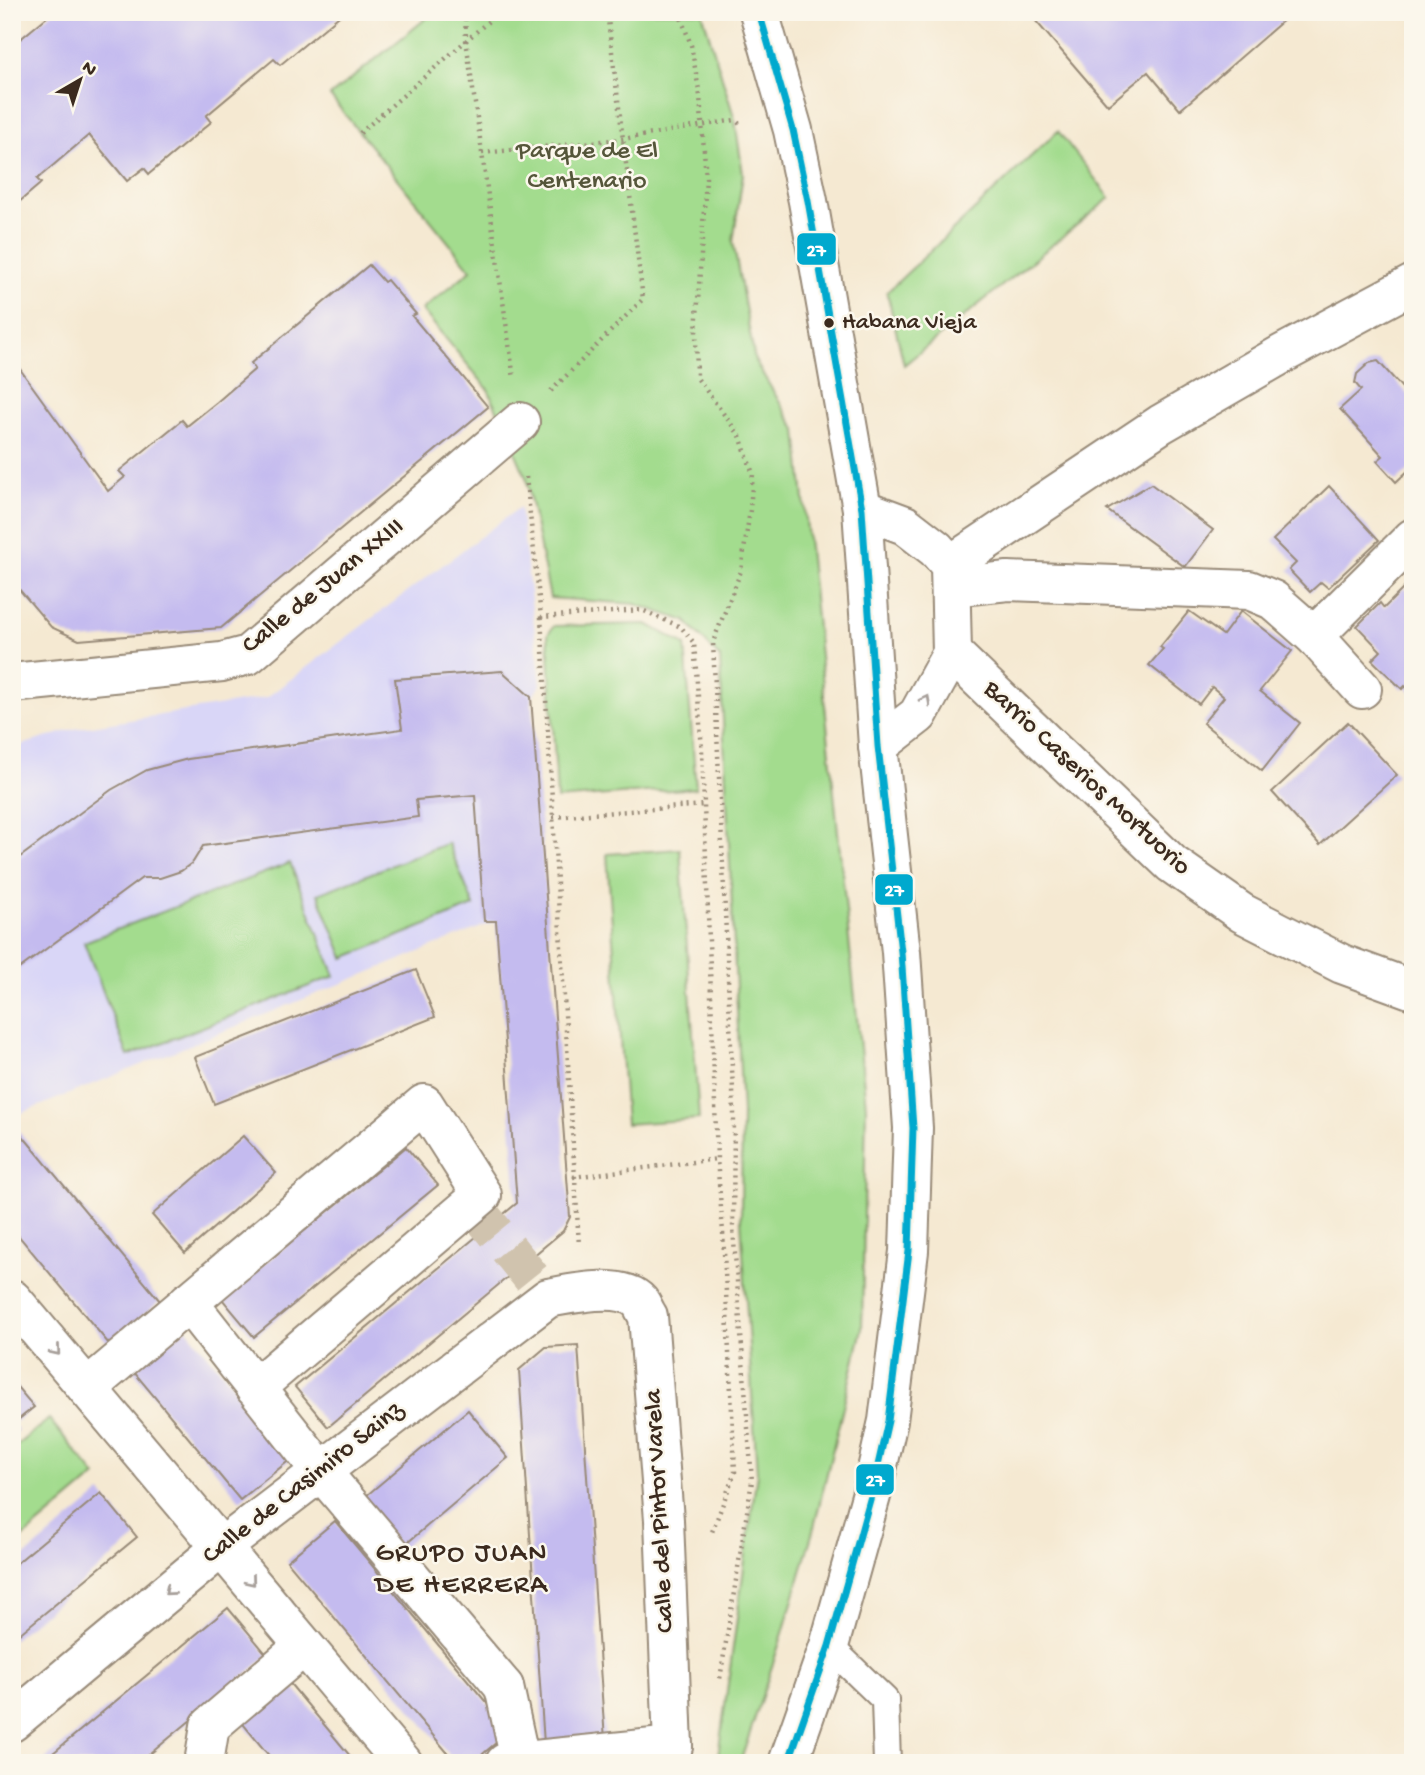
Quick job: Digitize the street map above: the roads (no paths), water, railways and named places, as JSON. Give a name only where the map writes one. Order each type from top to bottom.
[{"type":"street","points":[[759,12],[793,130],[808,201],[862,509],[878,746],[901,952],[913,1128],[909,1251],[888,1421],[871,1496],[829,1646],[788,1763]]},
{"type":"street","points":[[950,576],[1161,425],[1284,353],[1413,284]]},
{"type":"street","name":"Calle de Juan XXIII","points":[[12,683],[222,662],[248,655],[520,422]]},
{"type":"street","points":[[862,509],[905,525],[936,549],[950,576],[952,653],[918,715],[878,746]]},
{"type":"street","points":[[1314,636],[1413,538]]},
{"type":"street","points":[[950,576],[1008,581],[1249,590],[1273,600],[1314,636],[1362,690]]},
{"type":"street","name":"Barrio Caserios Mortuorio","points":[[952,653],[1172,864],[1242,913],[1342,964],[1413,990]]},
{"type":"street","points":[[87,1388],[424,1104],[482,1195],[255,1388]]},
{"type":"street","name":"Calle de Casimiro Sainz","points":[[12,1722],[222,1547],[548,1298],[600,1292]]},
{"type":"street","name":"Calle del Pintor Varela","points":[[513,1761],[673,1746],[664,1520],[648,1316],[639,1300],[600,1292]]},
{"type":"street","points":[[12,1299],[403,1763]]},
{"type":"street","points":[[188,1301],[320,1470],[504,1687],[513,1761]]},
{"type":"street","points":[[204,1763],[210,1726],[304,1646]]},
{"type":"lane","points":[[829,1646],[885,1700],[887,1763]]},
{"type":"tunnel","points":[[472,1204],[548,1298]]},
{"type":"place","name":"Habana Vieja","points":[[829,323]]},
{"type":"district","name":"GRUPO JUAN DE HERRERA","points":[[462,1570]]},
{"type":"park label","name":"Parque de El Centenario","points":[[587,167]]}]
